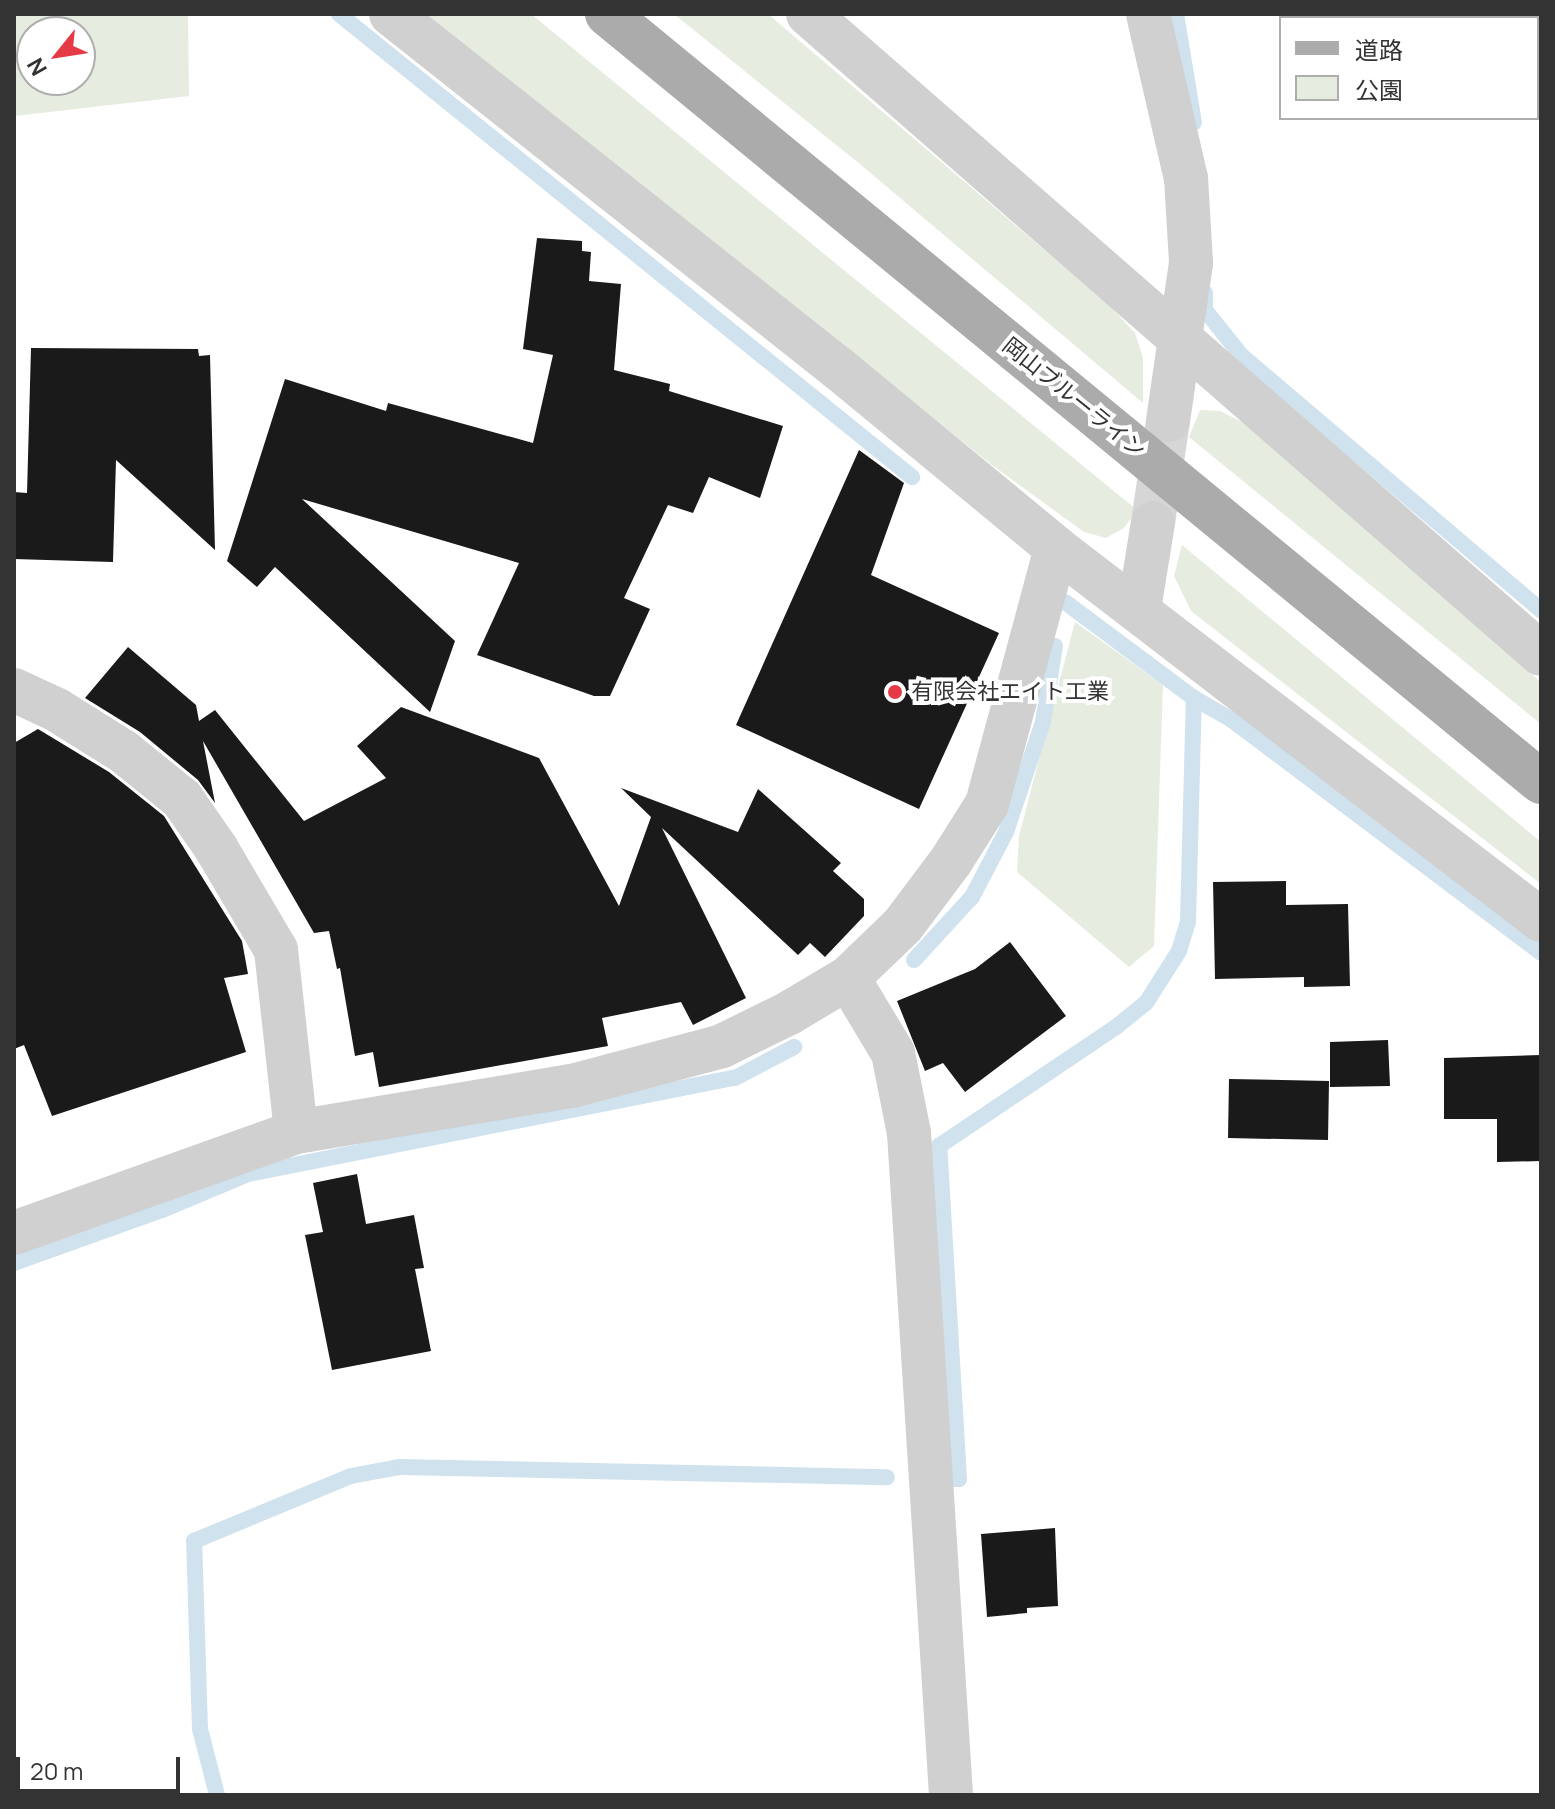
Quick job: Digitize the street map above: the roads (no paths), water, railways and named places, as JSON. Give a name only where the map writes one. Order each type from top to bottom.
[{"type":"main road","name":"岡山ブルーライン","points":[[607,14],[1541,782]]},
{"type":"street","points":[[391,14],[838,368],[1056,548],[1541,920]]},
{"type":"street","points":[[808,14],[1541,654]]},
{"type":"street","points":[[1148,14],[1186,178],[1191,263],[1168,420]]},
{"type":"street","points":[[1139,609],[1153,523]]},
{"type":"street","points":[[14,1233],[296,1132],[572,1086],[722,1046],[789,1013],[848,978],[903,925],[951,861],[987,804],[1056,548]]},
{"type":"street","points":[[14,690],[57,710],[124,752],[182,799],[216,848],[276,950],[296,1132]]},
{"type":"street","points":[[848,978],[893,1053],[909,1133],[951,1795]]},
{"type":"waterway","points":[[339,14],[912,477]]},
{"type":"waterway","points":[[1176,14],[1194,123]]},
{"type":"waterway","points":[[1205,293],[1205,310],[1241,355],[1541,610]]},
{"type":"waterway","points":[[1065,602],[1194,698],[1232,720],[1541,953]]},
{"type":"waterway","points":[[914,960],[972,897],[1006,832],[1043,722],[1055,646]]},
{"type":"waterway","points":[[954,1479],[959,1479],[939,1146],[1116,1027],[1146,1003],[1179,951],[1188,922],[1194,698]]},
{"type":"waterway","points":[[14,1263],[162,1210],[248,1174],[735,1078],[794,1047]]},
{"type":"waterway","points":[[217,1795],[200,1729],[194,1541],[351,1476],[400,1467],[887,1477]]},
{"type":"tunnel","points":[[1153,523],[1168,420]]},
{"type":"place","name":"有限会社エイト工業","points":[[895,692]]}]
